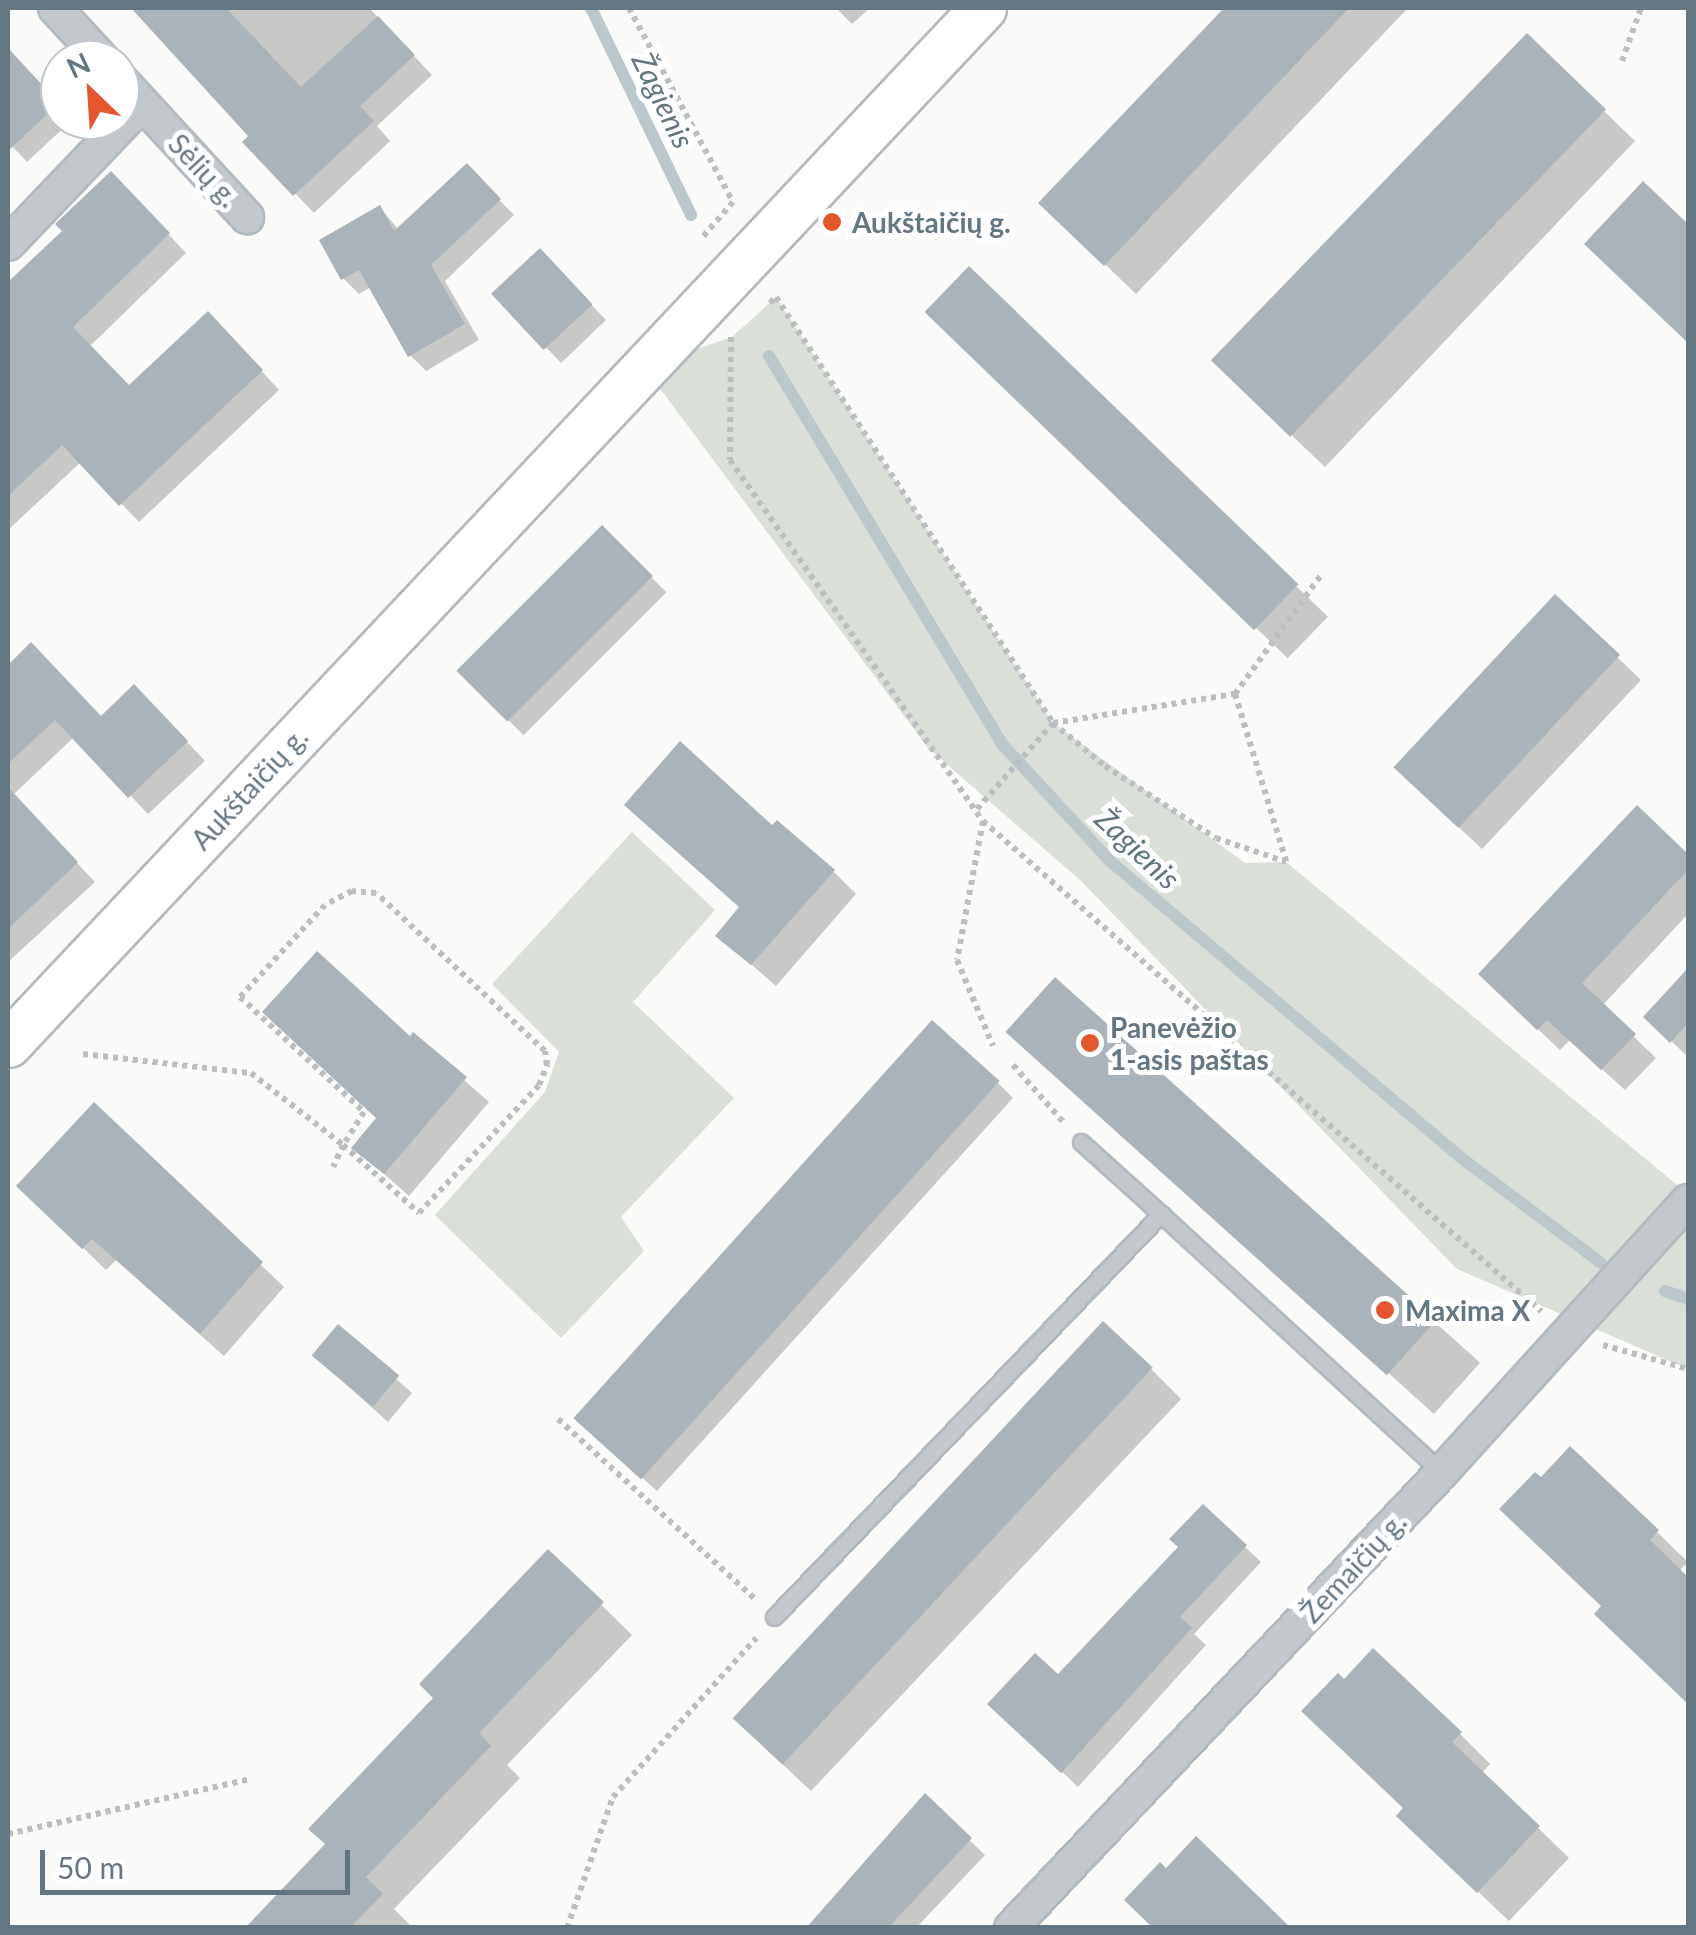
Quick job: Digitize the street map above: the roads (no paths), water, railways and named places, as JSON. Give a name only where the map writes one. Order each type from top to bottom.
[{"type":"main road","name":"Aukštaičių g.","points":[[8,1044],[984,8]]},
{"type":"street","points":[[55,8],[84,40]]},
{"type":"street","name":"Sėlių g.","points":[[140,102],[246,217]]},
{"type":"street","points":[[8,244],[142,104]]},
{"type":"street","name":"Žemaičių g.","points":[[1012,1928],[1442,1472],[1688,1201]]},
{"type":"lane","points":[[1081,1142],[1442,1472]]},
{"type":"lane","points":[[774,1617],[1161,1214]]},
{"type":"waterway","name":"Žagienis","points":[[591,8],[691,215]]},
{"type":"waterway","name":"Žagienis","points":[[769,356],[1002,744],[1110,861],[1460,1157],[1601,1263]]},
{"type":"waterway","name":"Žagienis","points":[[1665,1291],[1688,1299]]},
{"type":"place","name":"Aukštaičių g.","points":[[832,222]]},
{"type":"place","name":"Panevėžio 1-asis paštas","points":[[1090,1043]]},
{"type":"place","name":"Maxima X","points":[[1385,1310]]}]
